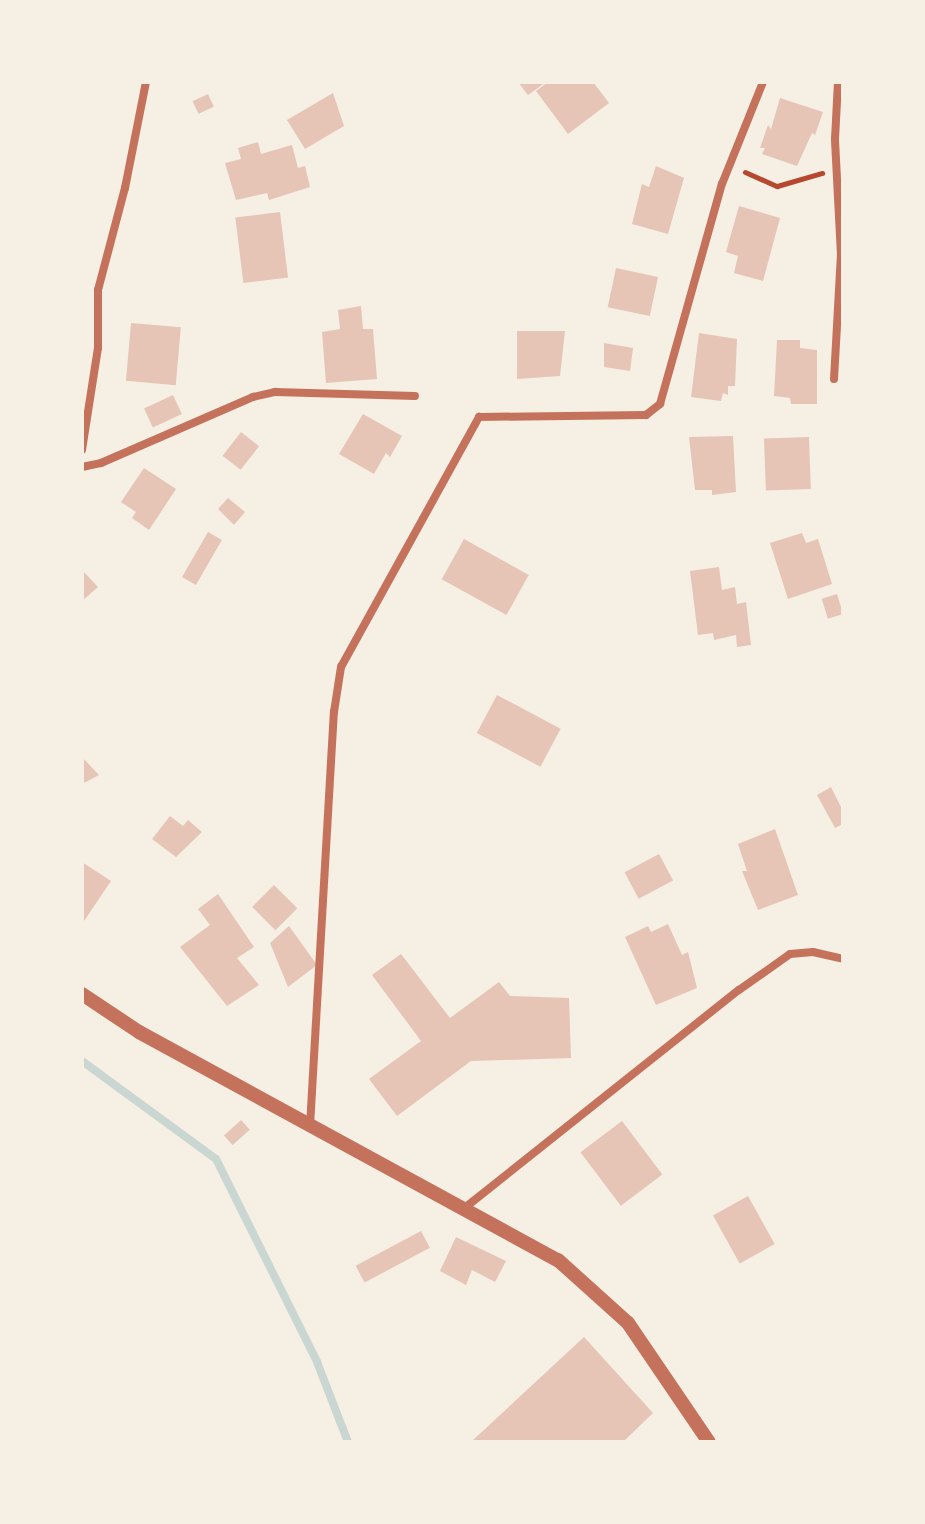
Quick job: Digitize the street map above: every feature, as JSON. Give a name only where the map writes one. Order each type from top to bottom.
[{"type":"street","points":[[82,450],[98,348],[98,290],[125,188],[146,82]]},
{"type":"street","points":[[310,1127],[334,712],[341,667],[479,417],[646,415],[660,404],[729,165],[763,82]]},
{"type":"street","points":[[834,379],[841,255],[835,139],[838,82]]},
{"type":"street","points":[[82,467],[101,463],[253,397],[275,392],[415,396]]},
{"type":"street","points":[[462,1210],[739,990],[790,954],[813,952],[843,959]]},
{"type":"street","points":[[82,994],[139,1032],[558,1260],[628,1323],[709,1442]]},
{"type":"path","points":[[729,165],[777,186],[838,169]]},
{"type":"building","points":[[518,82],[546,82],[528,95]]},
{"type":"building","points":[[548,82],[593,82],[609,103],[568,134],[536,91]]},
{"type":"building","points":[[333,93],[344,126],[305,149],[287,120]]},
{"type":"building","points":[[208,94],[214,107],[199,114],[193,101]]},
{"type":"building","points":[[780,98],[823,112],[815,135],[812,133],[797,166],[762,154],[765,148],[760,148],[768,125],[771,129]]},
{"type":"building","points":[[258,142],[261,154],[292,145],[298,168],[305,166],[310,187],[269,200],[267,193],[236,200],[225,163],[241,159],[238,148]]},
{"type":"building","points":[[656,166],[684,178],[668,234],[632,224],[642,184],[649,187]]},
{"type":"building","points":[[739,206],[780,218],[763,281],[734,273],[738,256],[726,252]]},
{"type":"building","points":[[280,212],[288,278],[243,283],[235,217]]},
{"type":"building","points":[[616,268],[658,277],[650,316],[608,307]]},
{"type":"building","points":[[361,306],[363,329],[373,329],[377,379],[326,383],[322,332],[340,329],[338,310]]},
{"type":"building","points":[[131,323],[181,327],[176,385],[126,381]]},
{"type":"building","points":[[517,331],[565,331],[560,376],[517,379]]},
{"type":"building","points":[[699,333],[737,339],[735,386],[728,386],[728,395],[723,393],[721,401],[691,397]]},
{"type":"building","points":[[777,340],[800,340],[800,348],[817,350],[817,404],[791,404],[790,398],[774,396]]},
{"type":"building","points":[[604,343],[633,348],[630,371],[604,367]]},
{"type":"building","points":[[173,395],[182,414],[153,428],[144,409]]},
{"type":"building","points":[[363,414],[402,436],[390,457],[386,453],[374,474],[339,454]]},
{"type":"building","points":[[241,432],[259,446],[241,470],[223,456]]},
{"type":"building","points":[[733,436],[736,492],[712,495],[712,490],[695,490],[689,437]]},
{"type":"building","points":[[809,437],[811,489],[766,491],[764,439]]},
{"type":"building","points":[[144,468],[176,489],[149,530],[132,518],[136,512],[121,502]]},
{"type":"building","points":[[228,498],[245,512],[234,525],[218,509]]},
{"type":"building","points":[[208,532],[222,540],[196,585],[182,577]]},
{"type":"building","points":[[802,533],[806,543],[818,539],[832,584],[788,599],[770,543]]},
{"type":"building","points":[[464,539],[529,575],[506,615],[442,579]]},
{"type":"building","points":[[719,567],[722,590],[735,587],[737,604],[746,602],[751,645],[737,647],[736,635],[714,640],[713,633],[698,635],[690,571]]},
{"type":"building","points":[[82,570],[98,587],[82,601]]},
{"type":"building","points":[[837,594],[843,614],[828,619],[822,599]]},
{"type":"building","points":[[497,695],[561,729],[540,767],[477,733]]},
{"type":"building","points":[[82,757],[99,775],[82,784]]},
{"type":"building","points":[[831,787],[843,811],[843,824],[835,828],[817,795]]},
{"type":"building","points":[[170,816],[183,826],[188,820],[202,832],[176,857],[152,839]]},
{"type":"building","points":[[775,829],[798,895],[758,910],[742,871],[747,871],[738,844]]},
{"type":"building","points":[[659,854],[673,880],[639,899],[625,872]]},
{"type":"building","points":[[82,862],[111,881],[82,924]]},
{"type":"building","points":[[274,885],[297,908],[275,930],[252,907]]},
{"type":"building","points":[[218,894],[254,947],[237,958],[259,985],[227,1006],[180,947],[210,925],[198,909]]},
{"type":"building","points":[[668,924],[682,955],[688,952],[697,988],[656,1005],[625,937],[648,926],[651,932]]},
{"type":"building","points":[[289,926],[317,965],[288,987],[270,943]]},
{"type":"building","points":[[401,954],[450,1018],[499,982],[510,996],[569,998],[571,1058],[471,1061],[397,1116],[369,1079],[421,1041],[372,975]]},
{"type":"building","points":[[241,1120],[250,1130],[233,1145],[224,1135]]},
{"type":"building","points":[[622,1121],[662,1175],[621,1206],[580,1152]]},
{"type":"building","points":[[748,1196],[775,1244],[740,1263],[713,1215]]},
{"type":"building","points":[[421,1231],[430,1248],[365,1283],[356,1266]]},
{"type":"building","points":[[456,1237],[506,1261],[495,1282],[472,1270],[466,1285],[440,1271]]},
{"type":"building","points":[[584,1337],[653,1413],[623,1442],[471,1442]]},
{"type":"waterway","points":[[82,1061],[216,1159],[317,1362],[348,1442]]}]
